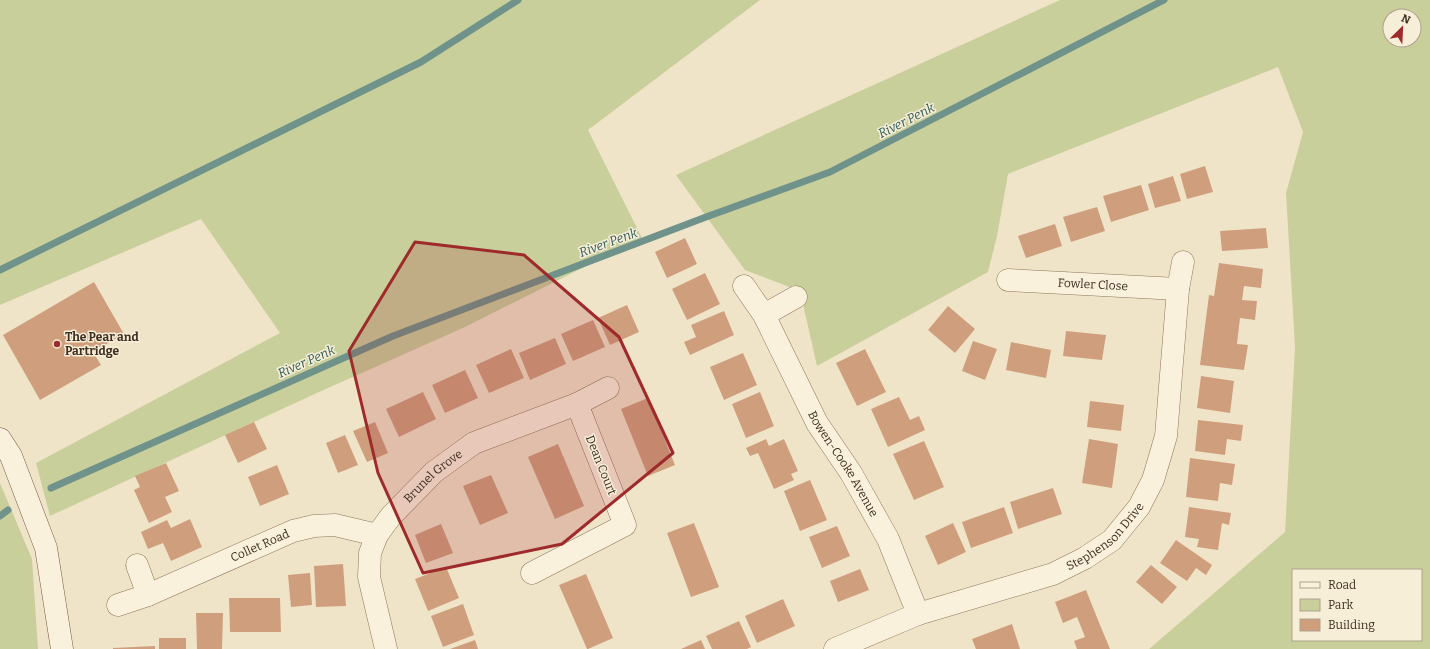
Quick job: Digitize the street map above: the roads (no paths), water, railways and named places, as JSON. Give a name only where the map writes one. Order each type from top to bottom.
[{"type":"street","name":"Stephenson Drive","points":[[835,649],[918,614],[1053,574],[1085,558],[1112,540],[1139,507],[1153,480],[1166,436],[1178,289],[1183,262]]},
{"type":"street","name":"Fowler Close","points":[[1008,280],[1178,289]]},
{"type":"street","name":"Bowen-Cooke Avenue","points":[[744,286],[764,315],[817,423],[851,473],[888,539],[918,614]]},
{"type":"street","points":[[764,315],[796,297]]},
{"type":"street","name":"Brunel Grove","points":[[386,649],[369,577],[370,553],[377,535],[391,516],[434,472],[474,443],[577,404],[608,388]]},
{"type":"street","name":"Dean Court","points":[[532,573],[625,525],[577,404]]},
{"type":"street","points":[[0,439],[11,456],[46,548],[62,649]]},
{"type":"street","name":"Collet Road","points":[[118,605],[148,595],[293,531],[314,526],[335,525],[377,535]]},
{"type":"street","points":[[137,566],[148,595]]},
{"type":"waterway","points":[[0,270],[421,62],[518,0]]},
{"type":"waterway","name":"River Penk","points":[[51,488],[393,336],[706,217],[830,172],[1164,0]]},
{"type":"waterway","name":"River Penk","points":[[0,516],[8,510]]},
{"type":"place","name":"The Pear and Partridge","points":[[57,344]]}]
